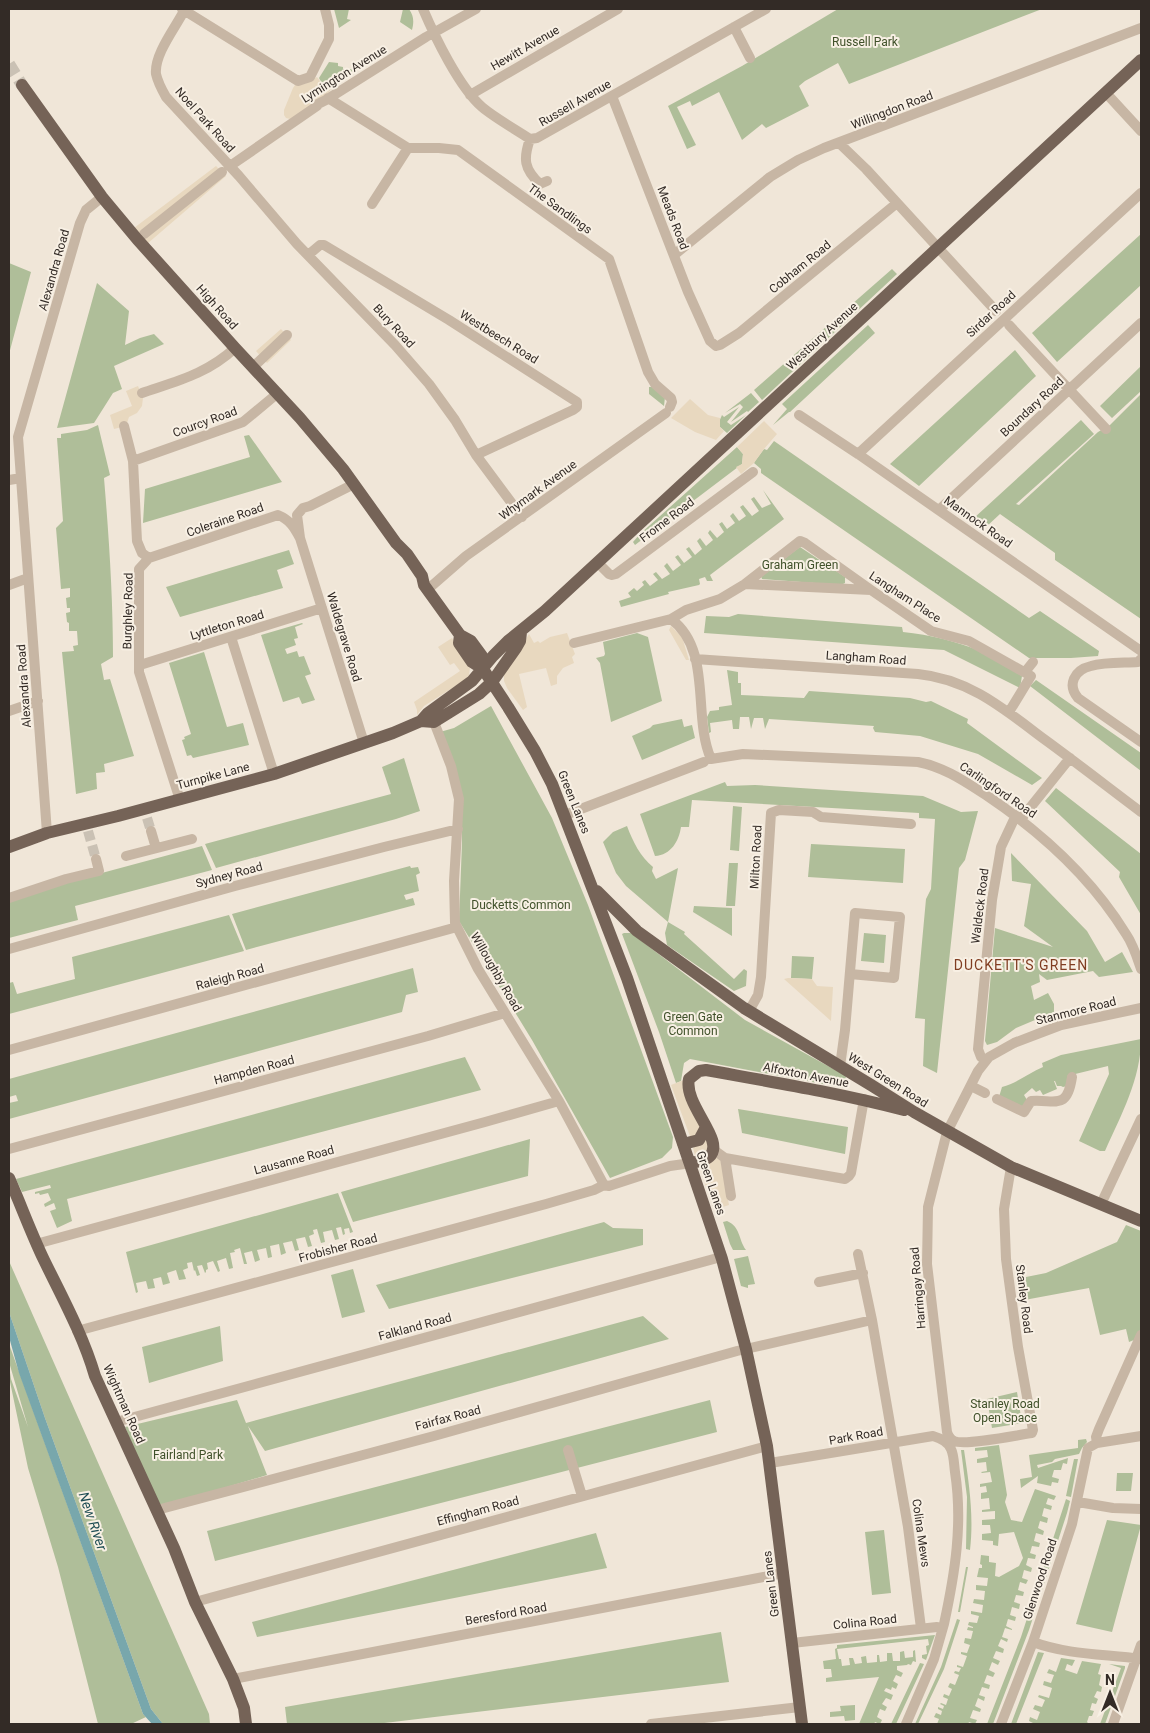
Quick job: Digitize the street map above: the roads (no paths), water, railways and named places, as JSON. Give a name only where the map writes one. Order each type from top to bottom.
[{"type":"main road","name":"Westbury Avenue","points":[[483,669],[508,641],[521,632],[598,562],[1141,60]]},
{"type":"main road","name":"High Road","points":[[22,86],[102,197],[137,239],[278,393],[354,484],[422,576],[426,587],[460,635],[462,648],[472,662],[483,669],[492,682]]},
{"type":"main road","name":"Westbury Avenue","points":[[492,682],[516,648],[520,641],[521,632]]},
{"type":"main road","name":"Turnpike Lane","points":[[427,721],[428,713],[472,681],[483,669]]},
{"type":"main road","name":"Turnpike Lane","points":[[9,847],[47,833],[87,827],[146,813],[180,800],[274,774],[427,721],[480,694],[492,682]]},
{"type":"main road","name":"Green Lanes","points":[[492,682],[540,760],[565,815],[610,931],[691,1163],[721,1256],[746,1349],[770,1463],[802,1724]]},
{"type":"main road","name":"West Green Road","points":[[588,876],[598,892],[637,931],[749,1011],[871,1084],[946,1132],[1011,1167],[1141,1221]]},
{"type":"main road","points":[[610,931],[637,931]]},
{"type":"main road","name":"Alfoxton Avenue","points":[[706,1127],[688,1092],[689,1079],[693,1075],[706,1070],[864,1100],[914,1112]]},
{"type":"main road","points":[[864,1100],[874,1093],[871,1084]]},
{"type":"main road","points":[[683,1144],[699,1140],[706,1127]]},
{"type":"main road","points":[[691,1163],[708,1159],[714,1150],[714,1140],[706,1127]]},
{"type":"main road","name":"Wightman Road","points":[[9,1178],[36,1244],[174,1548],[195,1602],[233,1679],[244,1708],[246,1724]]},
{"type":"street","points":[[184,9],[294,80],[301,81],[310,77],[329,39],[329,25],[325,9]]},
{"type":"street","name":"Noel Park Road","points":[[184,9],[159,55],[156,73],[159,85],[175,109],[226,169]]},
{"type":"street","name":"Russell Avenue","points":[[423,9],[433,33],[470,95],[483,108],[530,139],[538,138],[766,9]]},
{"type":"street","name":"Lymington Avenue","points":[[144,234],[226,169],[318,104],[433,33],[476,9]]},
{"type":"street","name":"Hewitt Avenue","points":[[470,95],[618,9]]},
{"type":"street","points":[[734,28],[750,58]]},
{"type":"street","name":"Willingdon Road","points":[[674,255],[770,177],[798,160],[1141,28]]},
{"type":"street","points":[[1106,93],[1141,131]]},
{"type":"street","name":"Meads Road","points":[[612,96],[701,322],[710,341],[716,346]]},
{"type":"street","points":[[328,98],[408,148],[372,204]]},
{"type":"street","points":[[530,139],[526,154],[527,170],[540,184],[547,181]]},
{"type":"street","points":[[839,143],[866,169],[996,311]]},
{"type":"street","name":"The Sandlings","points":[[408,148],[458,150],[609,259],[648,372],[655,384],[671,398],[672,402],[668,410]]},
{"type":"street","name":"Bury Road","points":[[226,169],[395,345],[429,384],[455,420],[476,455],[522,517]]},
{"type":"street","name":"Sirdar Road","points":[[858,454],[1141,192]]},
{"type":"street","name":"Alexandra Road","points":[[47,833],[18,437],[84,212],[102,197]]},
{"type":"street","name":"Cobham Road","points":[[716,346],[739,332],[897,203]]},
{"type":"street","name":"Westbeech Road","points":[[308,255],[320,245],[324,245],[449,320],[577,402],[577,407],[573,410],[476,455]]},
{"type":"street","name":"Boundary Road","points":[[939,510],[1141,323]]},
{"type":"street","points":[[1009,325],[1106,429]]},
{"type":"street","points":[[253,367],[287,335]]},
{"type":"street","points":[[142,393],[209,368],[235,348]]},
{"type":"street","name":"Courcy Road","points":[[133,461],[243,422],[278,393]]},
{"type":"street","name":"Whymark Avenue","points":[[426,587],[668,410]]},
{"type":"street","name":"Mannock Road","points":[[799,415],[1141,651]]},
{"type":"street","points":[[124,426],[133,461],[137,541],[142,553],[150,558]]},
{"type":"street","name":"Frome Road","points":[[598,562],[609,574],[612,576],[616,574],[753,472]]},
{"type":"street","points":[[9,480],[21,478]]},
{"type":"street","points":[[300,538],[297,515],[303,508],[354,484]]},
{"type":"street","name":"Coleraine Road","points":[[150,558],[278,515],[291,522],[300,538]]},
{"type":"street","name":"Waldegrave Road","points":[[300,538],[364,743]]},
{"type":"street","name":"Langham Place","points":[[744,584],[800,541],[806,543],[931,630],[969,641],[1025,672]]},
{"type":"street","name":"Burghley Road","points":[[150,558],[139,569],[139,672],[180,800]]},
{"type":"street","points":[[9,585],[28,578]]},
{"type":"street","points":[[574,642],[671,619],[686,610],[720,599],[744,584],[871,590]]},
{"type":"street","name":"Lyttleton Road","points":[[140,665],[322,608]]},
{"type":"street","points":[[671,619],[686,634],[692,646],[708,760]]},
{"type":"street","points":[[231,636],[274,774]]},
{"type":"street","name":"Langham Road","points":[[695,659],[934,675],[948,679],[975,691],[1008,712],[1141,812]]},
{"type":"street","points":[[1141,659],[1138,662],[1090,666],[1076,676],[1072,686],[1072,690],[1078,698],[1141,742]]},
{"type":"street","points":[[1008,712],[1032,676],[1025,672],[1033,662]]},
{"type":"street","points":[[9,711],[38,701]]},
{"type":"street","name":"Willoughby Road","points":[[427,721],[451,766],[459,794],[454,881],[454,920],[478,968],[559,1101],[604,1185]]},
{"type":"street","name":"Carlingford Road","points":[[565,815],[708,760],[743,754],[918,762],[930,765],[941,768],[959,778],[1018,817],[1085,877],[1127,935],[1141,969]]},
{"type":"street","name":"Waldeck Road","points":[[985,1060],[981,1057],[978,1049],[992,900],[1002,847],[1018,817],[1070,758]]},
{"type":"street","name":"Milton Road","points":[[749,1011],[758,995],[760,983],[771,813],[779,810],[813,812],[820,817],[911,824]]},
{"type":"street","name":"Sydney Road","points":[[9,949],[213,892],[458,829]]},
{"type":"street","points":[[151,831],[156,848]]},
{"type":"street","points":[[126,856],[192,839]]},
{"type":"street","points":[[9,898],[66,879],[99,871],[96,859]]},
{"type":"street","points":[[840,1066],[855,913],[900,917],[894,978],[850,974]]},
{"type":"street","name":"Raleigh Road","points":[[9,1050],[457,927]]},
{"type":"street","name":"Stanmore Road","points":[[985,1060],[1014,1043],[1062,1025],[1141,1008]]},
{"type":"street","name":"Hampden Road","points":[[9,1149],[505,1014]]},
{"type":"street","points":[[946,1132],[985,1060]]},
{"type":"street","points":[[997,1100],[1024,1112],[1031,1101],[1052,1102],[1062,1099],[1068,1091],[1072,1077]]},
{"type":"street","points":[[971,1086],[985,1093]]},
{"type":"street","points":[[714,1150],[725,1158],[845,1179],[851,1173],[864,1100]]},
{"type":"street","name":"Lausanne Road","points":[[36,1244],[559,1101]]},
{"type":"street","points":[[1101,1204],[1141,1119]]},
{"type":"street","name":"Harringay Road","points":[[906,1724],[934,1659],[942,1634],[958,1547],[959,1496],[949,1439],[926,1264],[928,1207],[946,1132]]},
{"type":"street","points":[[670,1166],[682,1155],[683,1144]]},
{"type":"street","points":[[725,1158],[731,1196]]},
{"type":"street","name":"Frobisher Road","points":[[77,1331],[528,1209],[670,1166],[691,1163]]},
{"type":"street","name":"Stanley Road","points":[[1011,1167],[1004,1209],[1006,1259],[1032,1433]]},
{"type":"street","name":"Colina Mews","points":[[858,1254],[872,1320],[908,1526],[921,1628]]},
{"type":"street","name":"Falkland Road","points":[[116,1422],[721,1256]]},
{"type":"street","points":[[819,1282],[863,1274]]},
{"type":"street","name":"Fairfax Road","points":[[157,1510],[746,1349],[872,1320]]},
{"type":"street","name":"Glenwood Road","points":[[1001,1724],[1033,1642],[1078,1502],[1088,1448],[1097,1443],[1096,1437],[1141,1335]]},
{"type":"street","name":"Park Road","points":[[770,1463],[934,1436],[974,1442],[1032,1433]]},
{"type":"street","points":[[1097,1443],[1141,1436]]},
{"type":"street","name":"Effingham Road","points":[[195,1602],[767,1446]]},
{"type":"street","points":[[568,1450],[582,1496]]},
{"type":"street","points":[[1078,1502],[1113,1508],[1141,1509]]},
{"type":"street","name":"Beresford Road","points":[[233,1679],[784,1574]]},
{"type":"street","name":"Colina Road","points":[[792,1643],[921,1628],[942,1628]]},
{"type":"street","points":[[1033,1642],[1046,1647],[1074,1652],[1139,1658]]},
{"type":"street","points":[[1113,1724],[1139,1658],[1141,1645]]},
{"type":"street","points":[[651,1724],[800,1707]]},
{"type":"water","points":[[9,1312],[45,1418],[151,1709],[163,1724],[152,1724],[143,1714],[19,1373],[9,1337]]},
{"type":"tunnel","points":[[9,64],[22,85]]},
{"type":"tunnel","points":[[147,818],[151,831]]},
{"type":"tunnel","points":[[88,831],[96,859]]},
{"type":"district","name":"DUCKETT'S GREEN","points":[[1021,965]]},
{"type":"park label","name":"Russell Park","points":[[865,42]]},
{"type":"park label","name":"Graham Green","points":[[800,565]]},
{"type":"park label","name":"Ducketts Common","points":[[521,905]]},
{"type":"park label","name":"Green Gate Common","points":[[693,1024]]},
{"type":"park label","name":"Stanley Road Open Space","points":[[1005,1411]]},
{"type":"park label","name":"Fairland Park","points":[[188,1455]]},
{"type":"water label","name":"New River","points":[[93,1521]]}]
